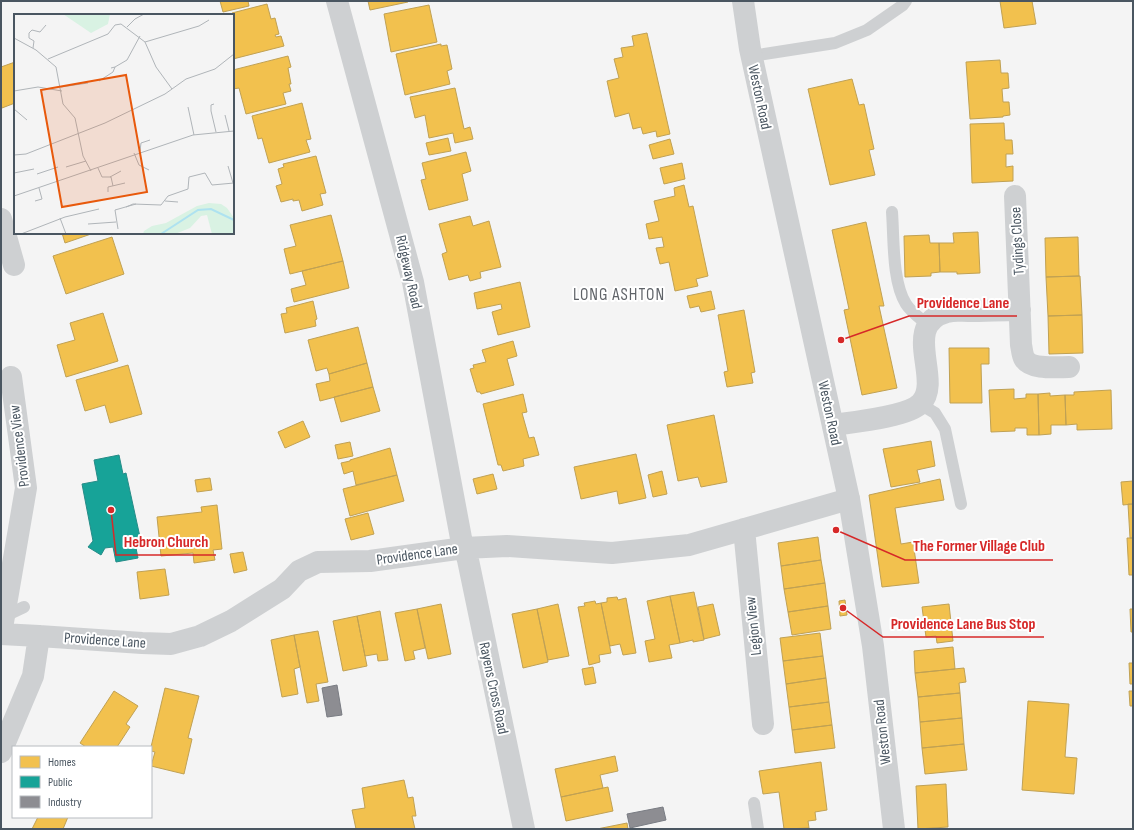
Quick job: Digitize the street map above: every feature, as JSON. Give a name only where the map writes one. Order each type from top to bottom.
[{"type":"street","name":"Ridgeway Road","points":[[337,1],[413,282],[464,548]]},
{"type":"street","name":"Weston Road","points":[[743,1],[752,56],[849,499],[873,646],[894,829]]},
{"type":"street","name":"Tydings Close","points":[[1015,196],[1021,345],[1024,358],[1030,364],[1040,367],[1068,367]]},
{"type":"street","points":[[6,220],[14,265]]},
{"type":"street","points":[[833,425],[899,414],[920,404],[927,395],[924,334],[933,318],[947,312],[1020,310]]},
{"type":"street","name":"Providence View","points":[[2,628],[26,488],[10,377]]},
{"type":"street","name":"Providence Lane","points":[[2,628],[39,636],[171,644],[200,636],[230,622],[282,589],[299,571],[318,562],[370,561],[464,548],[507,546],[612,553],[689,545],[849,499]]},
{"type":"street","name":"Legion View","points":[[744,529],[763,724]]},
{"type":"street","name":"Rayens Cross Road","points":[[464,548],[468,560],[524,829]]},
{"type":"street","points":[[1,752],[33,676],[39,636]]},
{"type":"lane","points":[[752,56],[836,42],[867,30],[903,5],[906,1]]},
{"type":"lane","points":[[892,212],[897,278],[901,294],[907,306],[928,326]]},
{"type":"lane","points":[[920,404],[935,413],[945,429],[962,504]]},
{"type":"lane","points":[[2,628],[24,607]]},
{"type":"lane","points":[[754,803],[758,829]]},
{"type":"building: Homes","points":[[220,1],[248,1],[249,6],[223,12]]},
{"type":"building: Homes","points":[[368,1],[408,1],[408,2],[370,10]]},
{"type":"building: Homes","points":[[1000,1],[1032,1],[1036,24],[1004,28]]},
{"type":"building: Homes","points":[[267,4],[271,19],[275,18],[279,34],[275,35],[276,37],[281,36],[284,46],[234,59],[234,14],[232,13]]},
{"type":"building: Homes","points":[[429,5],[437,42],[391,52],[384,14]]},
{"type":"building: Homes","points":[[647,33],[670,134],[657,137],[656,131],[643,134],[641,127],[633,129],[629,113],[615,117],[607,81],[619,78],[614,59],[623,57],[621,48],[634,46],[632,36]]},
{"type":"building: Homes","points":[[441,44],[441,46],[447,45],[452,69],[447,71],[450,84],[405,95],[396,54]]},
{"type":"building: Homes","points":[[288,56],[291,67],[288,68],[291,91],[283,93],[286,104],[246,114],[239,88],[234,89],[234,70]]},
{"type":"building: Homes","points":[[1000,60],[1001,73],[1008,73],[1009,88],[1002,89],[1003,102],[1009,102],[1010,115],[1003,117],[970,119],[966,62]]},
{"type":"building: Homes","points":[[14,62],[14,103],[2,108],[1,104],[1,67]]},
{"type":"building: Homes","points":[[852,79],[859,105],[864,104],[874,149],[869,150],[875,175],[830,185],[808,89]]},
{"type":"building: Homes","points":[[455,88],[464,129],[470,127],[473,139],[455,143],[453,133],[429,138],[425,115],[415,118],[410,97]]},
{"type":"building: Homes","points":[[302,103],[311,139],[306,140],[310,152],[269,163],[262,138],[258,139],[252,116]]},
{"type":"building: Homes","points":[[1004,123],[1005,140],[1012,140],[1013,154],[1006,154],[1006,167],[1013,166],[1013,181],[972,183],[970,124]]},
{"type":"building: Homes","points":[[448,138],[451,151],[429,155],[426,143]]},
{"type":"building: Homes","points":[[670,139],[674,154],[653,159],[649,145]]},
{"type":"building: Homes","points":[[466,152],[471,171],[462,174],[468,200],[429,210],[421,180],[426,179],[422,163]]},
{"type":"building: Homes","points":[[316,156],[326,193],[320,194],[323,205],[302,211],[299,200],[293,201],[293,199],[281,202],[276,186],[282,184],[278,169],[284,167],[283,164]]},
{"type":"building: Homes","points":[[682,163],[685,179],[664,184],[660,168]]},
{"type":"building: Homes","points":[[684,185],[689,207],[693,206],[708,276],[696,279],[698,286],[675,291],[669,262],[660,264],[656,248],[664,247],[662,237],[649,239],[646,224],[659,221],[654,201],[675,196],[674,188]]},
{"type":"building: Homes","points":[[331,215],[343,261],[290,274],[284,249],[296,246],[290,225]]},
{"type":"building: Homes","points":[[470,216],[473,226],[489,221],[501,267],[480,272],[481,278],[470,281],[468,275],[449,280],[442,254],[447,252],[439,224]]},
{"type":"building: Homes","points":[[866,222],[884,306],[879,306],[897,388],[862,395],[844,310],[849,309],[832,230]]},
{"type":"building: Homes","points":[[978,232],[980,273],[957,274],[957,272],[940,272],[939,243],[954,243],[953,233]]},
{"type":"building: Homes","points":[[62,234],[91,234],[65,243]]},
{"type":"building: Homes","points":[[929,235],[930,243],[939,243],[940,272],[931,273],[931,276],[905,277],[904,236]]},
{"type":"building: Homes","points":[[112,237],[124,274],[66,294],[53,256]]},
{"type":"building: Homes","points":[[1078,237],[1079,276],[1046,277],[1045,238]]},
{"type":"building: Homes","points":[[343,261],[349,288],[294,302],[291,289],[306,285],[302,271]]},
{"type":"building: Homes","points":[[1080,276],[1082,315],[1048,316],[1046,277]]},
{"type":"building: Homes","points":[[520,282],[530,327],[498,335],[492,312],[502,309],[501,304],[477,309],[474,293]]},
{"type":"building: Homes","points":[[711,291],[715,309],[701,312],[699,306],[690,308],[687,296]]},
{"type":"building: Homes","points":[[313,301],[317,319],[315,320],[316,326],[285,333],[281,314],[287,313],[286,308]]},
{"type":"building: Homes","points":[[744,310],[755,372],[751,373],[753,383],[727,387],[724,372],[728,371],[718,315]]},
{"type":"building: Homes","points":[[103,313],[118,361],[66,377],[57,345],[75,340],[70,323]]},
{"type":"building: Homes","points":[[1082,315],[1083,353],[1049,354],[1048,316]]},
{"type":"building: Homes","points":[[358,327],[367,363],[329,374],[327,368],[316,371],[308,340]]},
{"type":"building: Homes","points":[[513,341],[517,356],[507,359],[514,385],[481,394],[480,392],[477,392],[470,369],[474,368],[473,365],[486,362],[482,350]]},
{"type":"building: Homes","points":[[949,348],[989,348],[989,364],[981,364],[982,403],[950,403]]},
{"type":"building: Homes","points":[[367,363],[373,387],[320,401],[316,384],[330,381],[329,374]]},
{"type":"building: Homes","points":[[128,365],[142,414],[110,423],[105,405],[85,411],[76,380]]},
{"type":"building: Homes","points":[[373,387],[380,411],[341,422],[334,397]]},
{"type":"building: Homes","points":[[1014,389],[1014,399],[1026,398],[1026,394],[1038,394],[1039,435],[1027,435],[1027,428],[1015,428],[1015,431],[991,432],[989,390]]},
{"type":"building: Homes","points":[[1111,390],[1112,429],[1077,430],[1077,424],[1066,425],[1065,395],[1074,395],[1074,392]]},
{"type":"building: Homes","points":[[1050,393],[1050,396],[1065,395],[1066,425],[1051,425],[1051,434],[1039,435],[1038,394]]},
{"type":"building: Homes","points":[[523,394],[527,412],[522,413],[529,438],[534,437],[539,455],[523,459],[524,466],[503,471],[501,465],[498,465],[483,404]]},
{"type":"building: Homes","points":[[714,415],[727,482],[701,487],[698,477],[678,481],[667,425]]},
{"type":"building: Homes","points":[[303,421],[310,437],[285,448],[278,432]]},
{"type":"building: Homes","points":[[931,441],[935,466],[917,470],[920,482],[891,487],[883,449]]},
{"type":"building: Homes","points":[[350,442],[353,456],[338,459],[335,445]]},
{"type":"building: Homes","points":[[390,448],[397,475],[356,485],[353,471],[344,474],[341,463]]},
{"type":"building: Homes","points":[[636,454],[646,498],[619,504],[617,491],[581,499],[574,467]]},
{"type":"building: Homes","points":[[662,471],[667,494],[653,497],[648,475]]},
{"type":"building: Homes","points":[[493,474],[497,489],[477,494],[473,479]]},
{"type":"building: Homes","points":[[397,475],[404,501],[350,516],[343,489]]},
{"type":"building: Homes","points":[[210,478],[212,490],[197,492],[195,480]]},
{"type":"building: Homes","points":[[940,479],[944,500],[895,508],[901,544],[913,542],[919,583],[882,587],[869,495]]},
{"type":"building: Homes","points":[[1133,481],[1133,504],[1123,505],[1121,482]]},
{"type":"building: Homes","points":[[1128,504],[1133,504],[1133,538],[1130,538]]},
{"type":"building: Homes","points":[[217,505],[222,549],[213,550],[215,560],[194,563],[193,553],[161,556],[157,517],[202,512],[201,507]]},
{"type":"building: Homes","points":[[368,513],[374,534],[351,540],[345,519]]},
{"type":"building: Homes","points":[[818,537],[821,560],[781,566],[778,543]]},
{"type":"building: Homes","points":[[1127,538],[1133,538],[1133,575],[1129,575]]},
{"type":"building: Homes","points":[[243,552],[247,570],[234,573],[230,554]]},
{"type":"building: Homes","points":[[821,560],[825,583],[784,589],[781,566]]},
{"type":"building: Homes","points":[[165,569],[169,595],[140,599],[137,572]]},
{"type":"building: Homes","points":[[825,583],[828,606],[788,612],[784,589]]},
{"type":"building: Homes","points":[[694,592],[704,640],[693,642],[693,640],[680,643],[670,596]]},
{"type":"building: Homes","points":[[670,596],[680,643],[669,645],[672,658],[649,662],[645,641],[655,639],[647,601]]},
{"type":"building: Homes","points":[[617,597],[618,600],[626,598],[636,653],[623,655],[620,644],[610,646],[601,603],[607,602],[607,598]]},
{"type":"building: Homes","points":[[845,600],[847,615],[840,616],[839,601]]},
{"type":"building: Homes","points":[[595,601],[596,604],[601,603],[611,653],[599,655],[600,662],[589,665],[578,607],[585,606],[584,603]]},
{"type":"building: Homes","points":[[441,604],[451,654],[428,659],[417,609]]},
{"type":"building: Homes","points":[[558,604],[569,656],[548,660],[537,609]]},
{"type":"building: Homes","points":[[713,604],[720,635],[704,639],[698,607]]},
{"type":"building: Homes","points":[[949,604],[953,641],[937,643],[936,636],[926,637],[922,607]]},
{"type":"building: Homes","points":[[828,606],[831,629],[792,635],[788,612]]},
{"type":"building: Homes","points":[[417,609],[425,648],[413,651],[415,659],[405,661],[395,613]]},
{"type":"building: Homes","points":[[537,609],[548,662],[523,668],[512,614]]},
{"type":"building: Homes","points":[[1130,609],[1133,609],[1133,632],[1131,632]]},
{"type":"building: Homes","points":[[380,611],[388,660],[378,661],[377,654],[365,656],[357,616]]},
{"type":"building: Homes","points":[[357,616],[367,666],[343,671],[333,621]]},
{"type":"building: Homes","points":[[318,631],[328,682],[316,684],[319,701],[307,703],[294,635]]},
{"type":"building: Homes","points":[[820,633],[823,656],[783,661],[780,638]]},
{"type":"building: Homes","points":[[294,635],[300,667],[294,669],[298,694],[282,697],[271,640]]},
{"type":"building: Homes","points":[[953,647],[955,669],[915,673],[914,651]]},
{"type":"building: Homes","points":[[823,656],[826,678],[786,684],[783,661]]},
{"type":"building: Homes","points":[[1129,663],[1133,663],[1133,684],[1130,684]]},
{"type":"building: Homes","points":[[593,667],[596,683],[585,685],[582,669]]},
{"type":"building: Homes","points":[[964,668],[966,682],[959,683],[960,693],[918,697],[915,673]]},
{"type":"building: Homes","points":[[826,678],[829,702],[789,707],[786,684]]},
{"type":"building: Homes","points":[[165,688],[199,696],[188,738],[192,739],[184,774],[152,766],[155,752],[152,751],[151,746]]},
{"type":"building: Homes","points":[[114,691],[138,706],[126,724],[130,727],[118,746],[84,746],[80,743]]},
{"type":"building: Homes","points":[[1129,691],[1133,691],[1133,706],[1130,706]]},
{"type":"building: Homes","points":[[960,693],[962,718],[920,722],[918,697]]},
{"type":"building: Homes","points":[[1028,701],[1069,704],[1065,757],[1077,758],[1074,794],[1022,790]]},
{"type":"building: Homes","points":[[829,702],[832,725],[792,730],[789,707]]},
{"type":"building: Homes","points":[[962,718],[964,744],[922,748],[920,722]]},
{"type":"building: Homes","points":[[832,725],[835,748],[795,753],[792,730]]},
{"type":"building: Homes","points":[[964,744],[967,770],[925,774],[922,748]]},
{"type":"building: Homes","points":[[615,756],[618,771],[600,775],[603,788],[561,797],[555,769]]},
{"type":"building: Homes","points":[[821,762],[827,810],[815,812],[816,820],[808,821],[809,828],[784,829],[779,792],[763,794],[759,771]]},
{"type":"building: Homes","points":[[404,780],[408,798],[413,797],[416,816],[412,816],[415,829],[356,829],[352,810],[365,808],[362,788]]},
{"type":"building: Homes","points":[[946,784],[948,827],[918,829],[916,786]]},
{"type":"building: Homes","points":[[608,787],[613,811],[566,821],[561,797]]},
{"type":"building: Homes","points":[[38,818],[68,818],[63,829],[32,829]]},
{"type":"building: Homes","points":[[627,823],[628,829],[597,829]]},
{"type":"building: Public","points":[[119,455],[123,474],[126,473],[140,537],[134,538],[138,558],[116,562],[113,547],[105,548],[101,555],[88,547],[93,541],[82,484],[98,481],[94,460]]},
{"type":"building: Industry","points":[[337,685],[342,715],[327,717],[322,688]]},
{"type":"building: Industry","points":[[663,807],[666,820],[630,828],[627,814]]},
{"type":"place","name":"Providence Lane","points":[[841,340]]},
{"type":"place","name":"Hebron Church","points":[[111,510]]},
{"type":"place","name":"The Former Village Club","points":[[836,530]]},
{"type":"place","name":"Providence Lane Bus Stop","points":[[843,608]]},
{"type":"district","name":"LONG ASHTON","points":[[619,294]]}]
